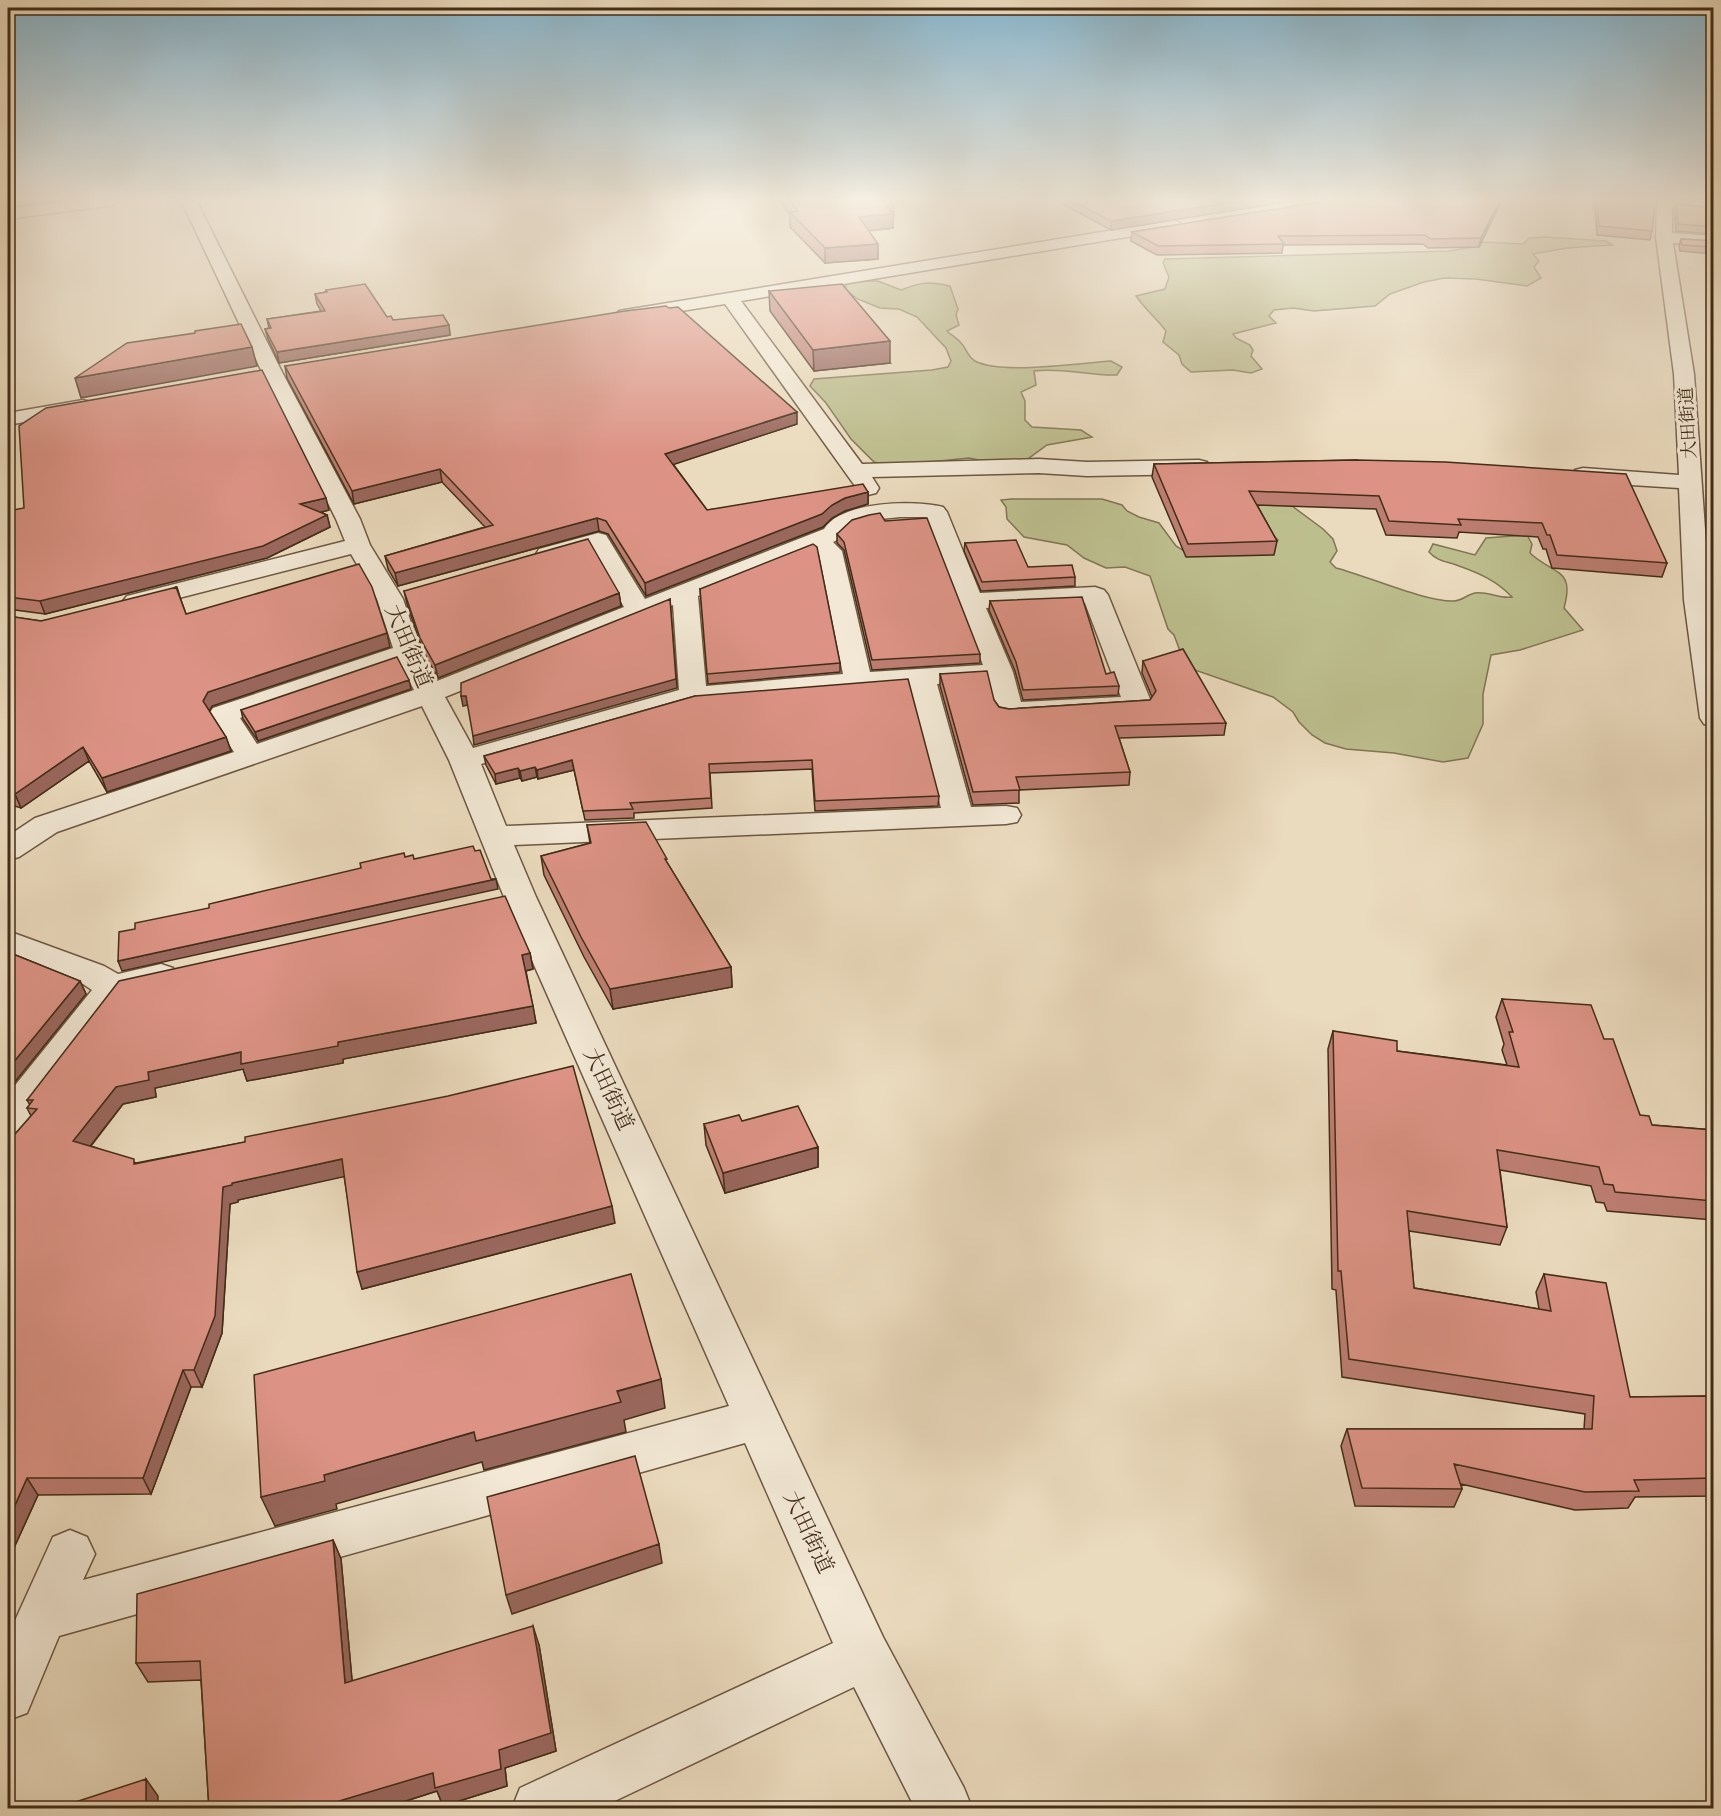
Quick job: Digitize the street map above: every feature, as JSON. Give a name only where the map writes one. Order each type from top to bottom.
[{"type":"street","name":"大田街道","points":[[229,285],[271,372],[344,511],[358,545],[401,596],[408,652],[464,760],[495,836],[503,900],[757,1419],[865,1655],[944,1809]]},
{"type":"street","points":[[604,318],[811,285]]},
{"type":"street","name":"大田街道","points":[[1671,285],[1684,374],[1697,600],[1713,718]]},
{"type":"street","points":[[730,298],[885,511]]},
{"type":"street","points":[[8,419],[99,402]]},
{"type":"street","points":[[856,471],[1039,466],[1087,469],[1215,467]]},
{"type":"street","points":[[1560,474],[1690,482]]},
{"type":"street","points":[[8,850],[45,825],[251,756],[428,692],[639,611],[814,538],[834,533],[839,523],[885,511],[935,512],[999,672],[1009,711],[1138,704],[1095,595],[972,601]]},
{"type":"street","points":[[814,538],[830,551],[858,681]]},
{"type":"street","points":[[521,562],[598,540],[639,611]]},
{"type":"street","points":[[119,605],[358,545]]},
{"type":"street","points":[[685,591],[693,695]]},
{"type":"street","points":[[251,756],[223,714],[408,652]]},
{"type":"street","points":[[464,760],[693,695],[921,676],[999,672]]},
{"type":"street","points":[[921,676],[958,816]]},
{"type":"street","points":[[495,836],[1006,815]]},
{"type":"street","points":[[8,942],[92,974],[113,987]]},
{"type":"street","points":[[8,1120],[113,987],[194,969]]},
{"type":"street","points":[[43,1616],[757,1419]]},
{"type":"street","points":[[8,1694],[70,1554]]},
{"type":"street","points":[[540,1809],[865,1655]]},
{"type":"green space","points":[[847,285],[888,285],[901,290],[915,285],[950,286],[958,309],[956,315],[959,325],[947,331],[963,345],[972,359],[987,365],[1021,368],[1111,361],[1122,367],[1117,375],[1054,370],[1034,371],[1036,385],[1021,392],[1025,401],[1025,420],[1032,427],[1081,430],[1092,437],[1047,445],[1025,461],[994,463],[969,458],[890,466],[874,462],[851,439],[826,403],[810,386],[814,379],[932,370],[948,367],[951,361],[946,348],[917,317],[899,309],[880,308],[858,299],[845,290]]},
{"type":"green space","points":[[1166,285],[1416,285],[1390,294],[1375,306],[1314,311],[1293,308],[1274,310],[1269,316],[1276,323],[1233,334],[1250,345],[1253,350],[1251,356],[1262,369],[1251,373],[1233,370],[1191,372],[1182,364],[1179,355],[1163,342],[1166,331],[1136,296],[1165,289]]},
{"type":"green space","points":[[1102,499],[1122,505],[1127,511],[1139,517],[1159,523],[1176,546],[1184,551],[1265,551],[1278,540],[1265,527],[1201,506],[1288,503],[1333,539],[1337,551],[1330,562],[1336,568],[1412,593],[1442,600],[1457,601],[1480,593],[1512,597],[1487,578],[1436,558],[1429,552],[1433,544],[1475,555],[1486,538],[1527,535],[1532,544],[1530,553],[1565,579],[1567,595],[1564,608],[1583,630],[1520,650],[1491,655],[1483,694],[1483,724],[1468,758],[1443,762],[1394,753],[1346,749],[1325,743],[1312,735],[1293,712],[1273,697],[1186,667],[1174,635],[1168,629],[1150,576],[1125,567],[1106,568],[1084,558],[1067,545],[1024,537],[1007,519],[1006,507],[1001,500]]},
{"type":"building","points":[[365,285],[387,317],[391,316],[393,320],[443,315],[449,325],[277,352],[265,329],[271,328],[267,319],[325,311],[315,294],[327,292],[326,290]]},
{"type":"building","points":[[843,285],[890,341],[813,350],[769,291]]},
{"type":"building","points":[[666,306],[678,307],[797,412],[665,454],[707,510],[863,484],[868,492],[845,498],[822,514],[645,583],[606,521],[597,518],[395,573],[385,556],[493,525],[440,469],[352,491],[285,366],[625,311]]},
{"type":"building","points":[[241,324],[252,347],[75,378],[127,343]]},
{"type":"building","points":[[262,370],[326,498],[300,504],[327,515],[263,546],[40,601],[8,597],[8,511],[24,508],[19,426],[46,408]]},
{"type":"building","points":[[1357,460],[1445,462],[1626,474],[1667,563],[1557,555],[1550,535],[1547,535],[1542,523],[1458,519],[1461,525],[1389,521],[1379,496],[1249,491],[1277,541],[1188,544],[1154,464]]},
{"type":"building","points":[[880,513],[885,521],[927,518],[980,654],[872,660],[844,542],[837,534],[852,520]]},
{"type":"building","points":[[588,539],[619,593],[435,665],[420,638],[404,591]]},
{"type":"building","points":[[1016,540],[1028,567],[1072,565],[1075,577],[982,582],[965,543]]},
{"type":"building","points":[[813,544],[817,547],[840,663],[707,674],[700,589]]},
{"type":"building","points":[[359,564],[372,587],[387,633],[208,692],[203,701],[226,737],[102,778],[83,747],[15,794],[8,793],[8,616],[41,621],[176,587],[186,614]]},
{"type":"building","points":[[1082,597],[1106,674],[1114,672],[1119,686],[1023,690],[1016,662],[990,601]]},
{"type":"building","points":[[670,599],[676,679],[473,736],[466,696],[461,696],[461,683]]},
{"type":"building","points":[[1183,649],[1226,723],[1115,726],[1130,772],[1016,777],[1020,790],[973,792],[940,674],[987,671],[994,700],[999,707],[1009,709],[1150,700],[1156,691],[1143,661]]},
{"type":"building","points":[[397,657],[409,680],[255,732],[241,710]]},
{"type":"building","points":[[908,679],[939,796],[815,801],[812,760],[709,764],[711,798],[630,803],[633,809],[583,811],[572,760],[537,770],[535,767],[520,771],[518,768],[495,774],[484,756],[695,696]]},
{"type":"building","points":[[646,822],[667,859],[665,859],[731,967],[610,989],[541,856],[591,843],[587,825]]},
{"type":"building","points":[[473,846],[475,851],[480,850],[491,879],[496,879],[118,961],[119,932],[135,929],[135,923],[209,908],[209,904],[361,868],[360,863],[404,853],[405,857],[413,855],[414,859]]},
{"type":"building","points":[[505,896],[530,953],[522,955],[533,1006],[338,1042],[338,1046],[241,1064],[241,1052],[148,1072],[149,1080],[116,1087],[73,1141],[134,1159],[134,1164],[245,1142],[245,1137],[448,1096],[573,1066],[612,1206],[357,1272],[342,1159],[232,1183],[232,1185],[223,1187],[215,1316],[194,1370],[183,1370],[143,1478],[27,1478],[8,1521],[8,1142],[37,1109],[27,1108],[33,1100],[27,1100],[119,981]]},
{"type":"building","points":[[8,952],[80,981],[8,1069]]},
{"type":"building","points":[[1502,999],[1591,1005],[1604,1039],[1613,1039],[1640,1115],[1649,1116],[1652,1125],[1713,1130],[1713,1201],[1615,1192],[1613,1185],[1604,1184],[1599,1167],[1497,1150],[1507,1227],[1407,1211],[1414,1288],[1551,1311],[1544,1274],[1606,1283],[1630,1397],[1713,1396],[1713,1478],[1634,1480],[1639,1491],[1585,1492],[1454,1464],[1462,1489],[1362,1488],[1347,1429],[1592,1429],[1594,1396],[1349,1359],[1341,1271],[1338,1271],[1333,1031],[1397,1041],[1397,1051],[1519,1067],[1509,1032],[1513,1032]]},
{"type":"building","points":[[798,1106],[818,1147],[723,1173],[704,1124],[739,1115],[742,1121]]},
{"type":"building","points":[[631,1274],[661,1379],[617,1391],[621,1402],[476,1441],[474,1432],[324,1475],[325,1481],[261,1497],[254,1375]]},
{"type":"building","points":[[635,1456],[659,1544],[506,1595],[487,1497]]},
{"type":"building","points":[[333,1540],[345,1683],[533,1626],[551,1733],[499,1750],[501,1769],[435,1788],[433,1773],[339,1801],[340,1809],[209,1809],[200,1661],[136,1663],[137,1594]]},
{"type":"building","points":[[146,1779],[146,1809],[54,1809]]}]
